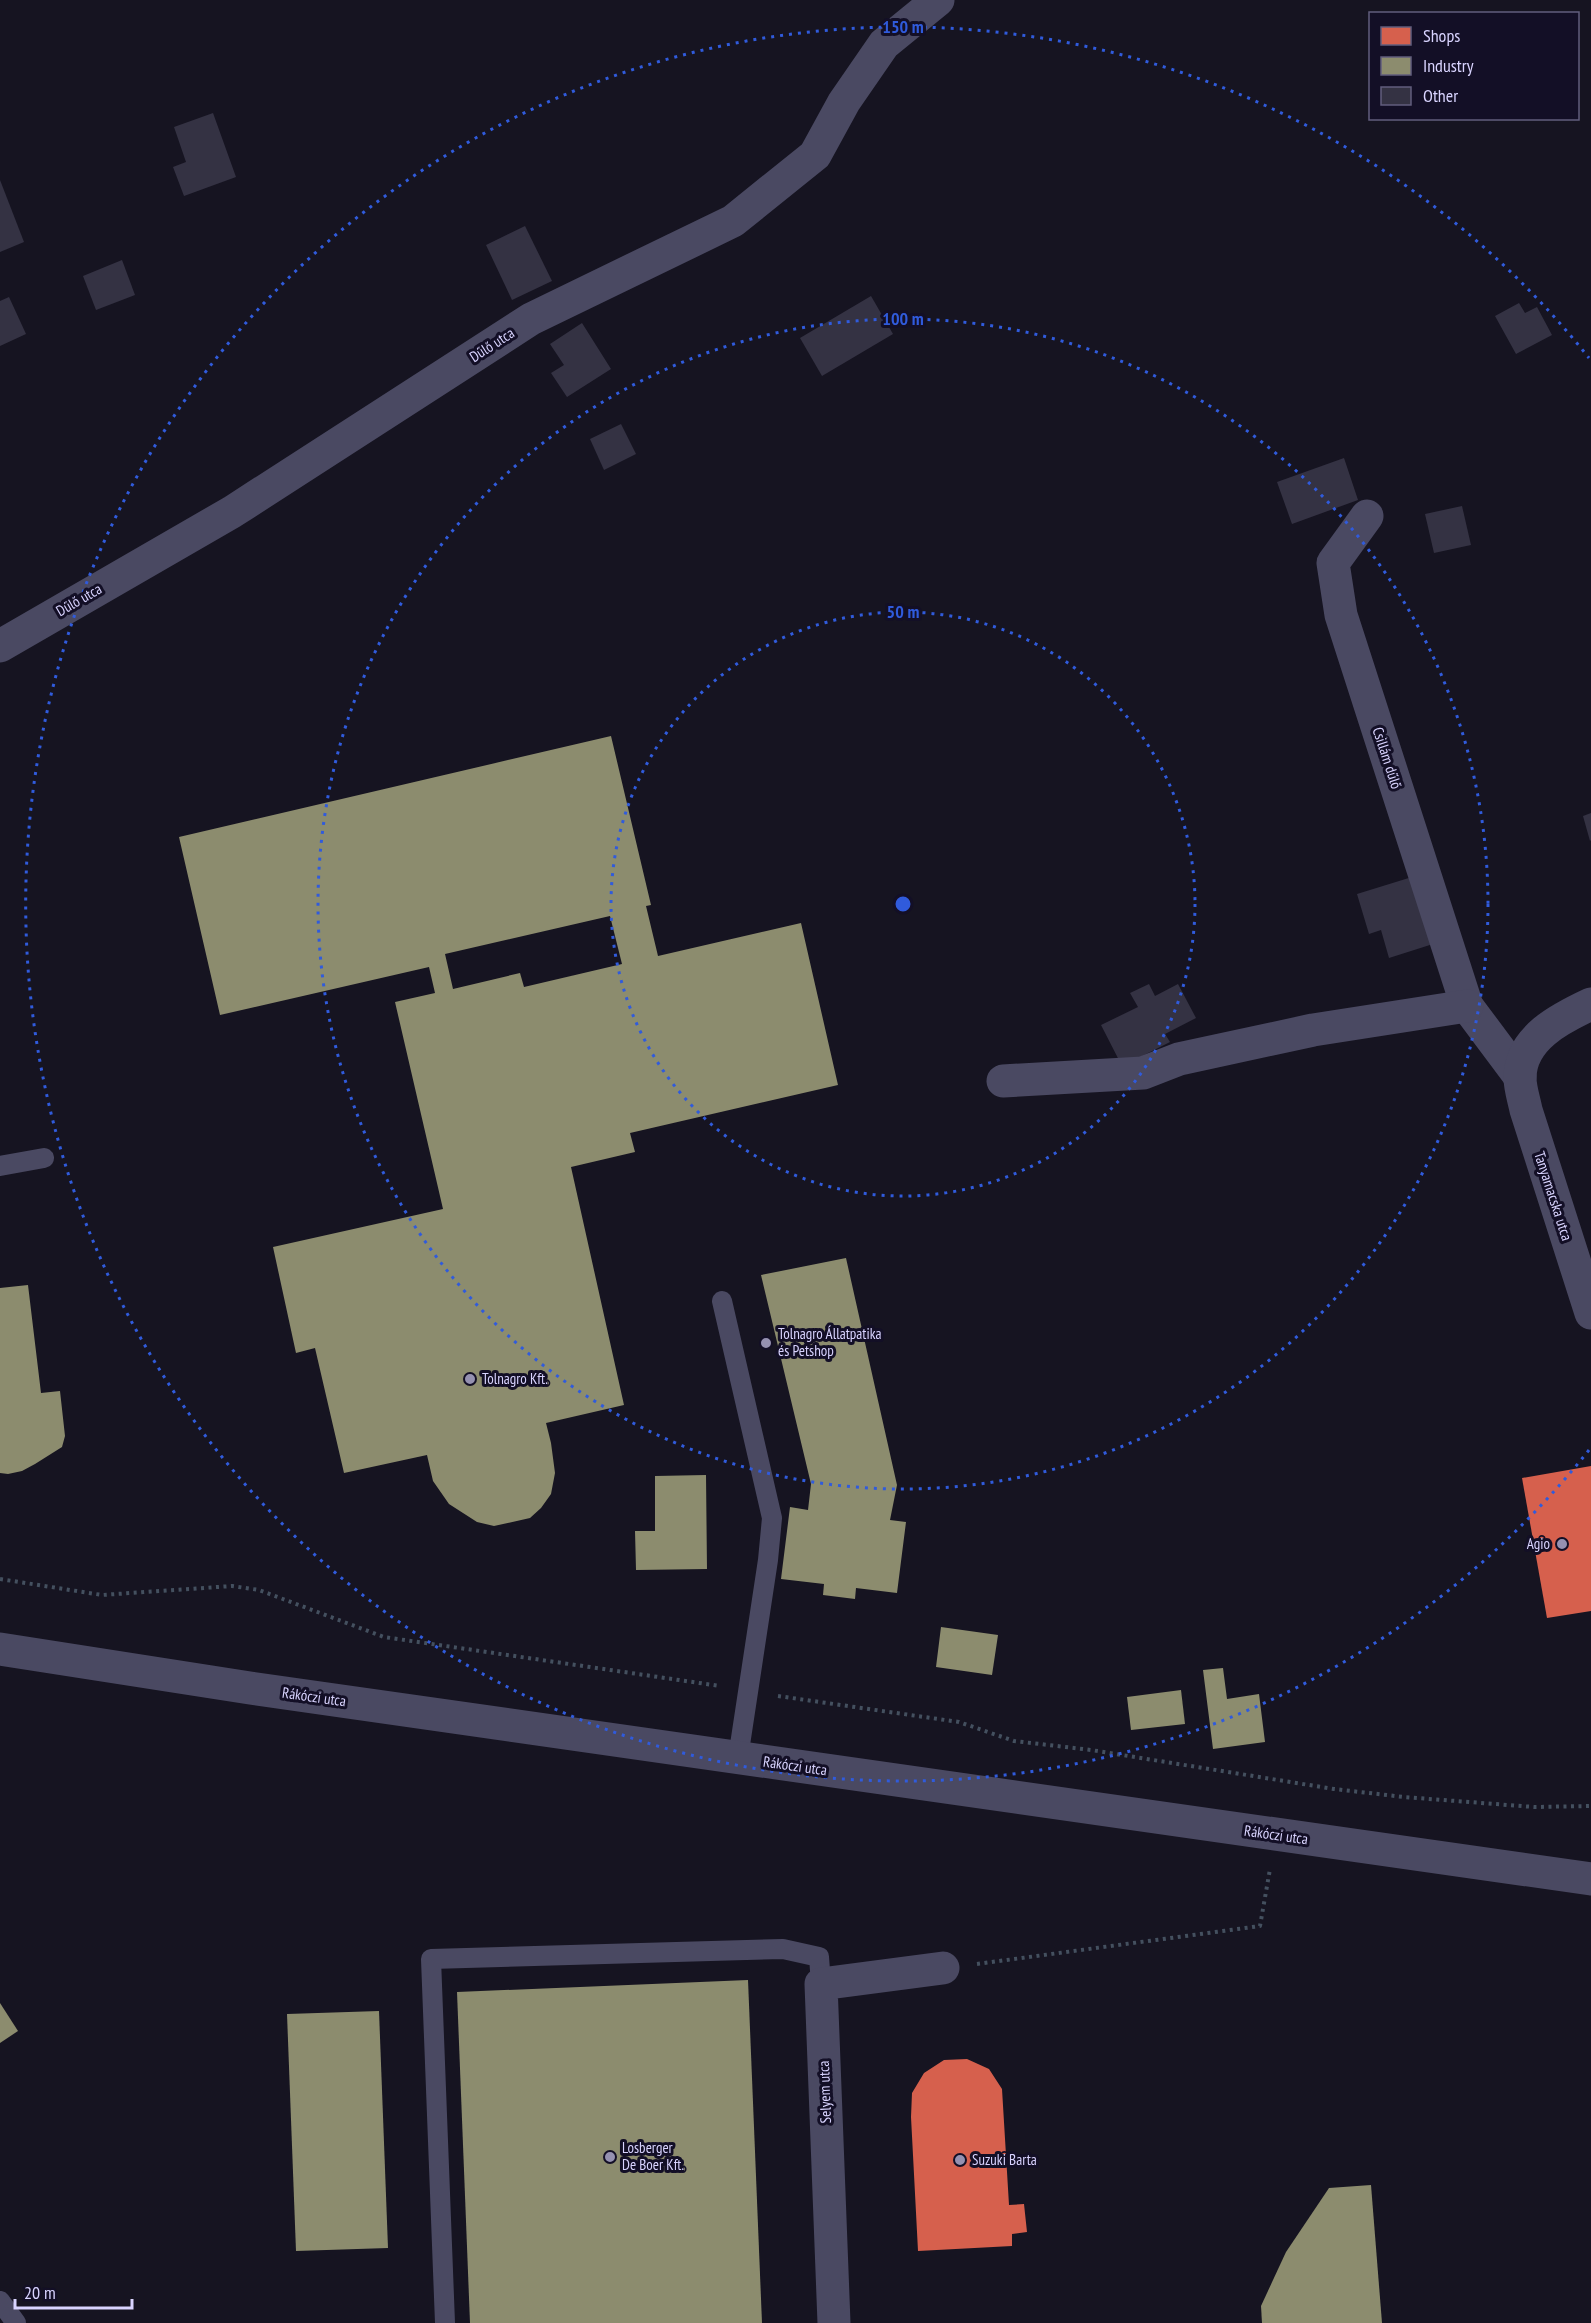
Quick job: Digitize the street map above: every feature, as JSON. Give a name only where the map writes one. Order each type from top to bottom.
[{"type":"street","name":"Dűlő utca","points":[[0,646],[232,512],[531,319],[734,221],[815,154],[844,102],[884,44],[938,0]]},
{"type":"street","name":"Csillám dűlő","points":[[1367,516],[1333,563],[1341,615],[1467,1006],[1520,1077]]},
{"type":"street","points":[[1520,1077],[1525,1056],[1539,1036],[1556,1021],[1591,1004]]},
{"type":"street","points":[[1003,1081],[1143,1073],[1179,1059],[1313,1030],[1467,1006]]},
{"type":"street","name":"Tanyamacska utca","points":[[1520,1077],[1526,1110],[1591,1313]]},
{"type":"street","name":"Rákóczi utca","points":[[0,1649],[250,1688],[1591,1879]]},
{"type":"street","points":[[821,1984],[943,1968]]},
{"type":"street","name":"Selyem utca","points":[[821,1984],[834,2323]]},
{"type":"lane","points":[[0,1166],[44,1158]]},
{"type":"lane","points":[[722,1302],[772,1518],[768,1560],[738,1758]]},
{"type":"lane","points":[[445,2323],[431,1959],[783,1948],[819,1957],[821,1984]]},
{"type":"lane","points":[[0,2301],[16,2323]]},
{"type":"path","points":[[0,1579],[102,1595],[232,1586],[259,1590],[384,1637],[747,1690],[801,1701],[959,1722],[1014,1741],[1091,1750],[1334,1789],[1404,1797],[1522,1806],[1591,1806]]},
{"type":"path","points":[[943,1968],[1260,1926],[1276,1835]]},
{"type":"building: Shops","name":"Agio","points":[[1591,1466],[1591,1611],[1547,1618],[1522,1478]]},
{"type":"building: Shops","name":"Suzuki Barta","points":[[967,2059],[989,2069],[1002,2089],[1009,2205],[1024,2204],[1027,2232],[1012,2234],[1012,2246],[918,2251],[911,2117],[912,2093],[924,2073],[944,2060]]},
{"type":"building: Industry","points":[[611,736],[651,905],[646,906],[658,956],[801,923],[838,1085],[630,1133],[635,1152],[571,1167],[624,1405],[546,1423],[555,1473],[551,1494],[530,1518],[494,1526],[477,1522],[449,1504],[433,1481],[427,1455],[344,1473],[315,1348],[296,1353],[273,1247],[443,1209],[395,1002],[435,993],[429,967],[220,1015],[179,837]],"holes":[[[610,916],[622,964],[524,987],[520,973],[453,989],[445,954]]]},
{"type":"building: Industry","points":[[846,1258],[897,1485],[890,1520],[906,1522],[897,1593],[856,1588],[855,1599],[823,1595],[824,1584],[781,1579],[790,1507],[808,1510],[811,1484],[761,1275]]},
{"type":"building: Industry","points":[[28,1285],[41,1393],[60,1391],[65,1436],[62,1447],[35,1464],[22,1471],[0,1473],[0,1288]]},
{"type":"building: Industry","points":[[706,1475],[707,1569],[636,1570],[635,1531],[655,1531],[655,1476]]},
{"type":"building: Industry","points":[[941,1627],[998,1635],[992,1675],[936,1667]]},
{"type":"building: Industry","points":[[1223,1668],[1227,1699],[1259,1694],[1265,1742],[1213,1749],[1203,1670]]},
{"type":"building: Industry","points":[[1181,1690],[1185,1724],[1131,1730],[1127,1697]]},
{"type":"building: Industry","name":"Losberger De Boer Kft.","points":[[748,1980],[762,2323],[470,2323],[457,1992]]},
{"type":"building: Industry","points":[[0,2003],[18,2031],[0,2043]]},
{"type":"building: Industry","points":[[379,2011],[388,2248],[296,2251],[287,2014]]},
{"type":"building: Industry","points":[[1371,2185],[1382,2323],[1262,2323],[1261,2306],[1286,2252],[1329,2188]]},
{"type":"building: Other","points":[[213,113],[236,177],[184,196],[173,167],[186,162],[174,127]]},
{"type":"building: Other","points":[[0,180],[24,242],[0,252]]},
{"type":"building: Other","points":[[525,226],[552,281],[512,300],[486,245]]},
{"type":"building: Other","points":[[122,260],[135,295],[96,310],[83,276]]},
{"type":"building: Other","points":[[871,296],[893,334],[822,376],[800,338]]},
{"type":"building: Other","points":[[9,297],[26,334],[0,346],[0,301]]},
{"type":"building: Other","points":[[1519,303],[1525,313],[1537,307],[1552,335],[1516,354],[1495,316]]},
{"type":"building: Other","points":[[582,323],[611,369],[567,397],[551,373],[564,365],[550,344]]},
{"type":"building: Other","points":[[621,424],[636,454],[604,470],[590,439]]},
{"type":"building: Other","points":[[1344,458],[1358,500],[1292,524],[1277,482]]},
{"type":"building: Other","points":[[1462,506],[1471,545],[1434,553],[1425,514]]},
{"type":"building: Other","points":[[1591,813],[1591,840],[1590,841],[1583,816]]},
{"type":"building: Other","points":[[1412,877],[1433,944],[1389,958],[1381,930],[1369,934],[1357,894]]},
{"type":"building: Other","points":[[1149,984],[1155,996],[1178,984],[1196,1018],[1165,1034],[1170,1042],[1122,1066],[1101,1025],[1138,1007],[1130,993]]},
{"type":"place","name":"Tolnagro Állatpatika és Petshop","points":[[766,1343]]},
{"type":"place","name":"Tolnagro Kft.","points":[[470,1379]]},
{"type":"place","name":"Agio","points":[[1562,1544]]},
{"type":"place","name":"Losberger De Boer Kft.","points":[[610,2157]]},
{"type":"place","name":"Suzuki Barta","points":[[960,2160]]}]
